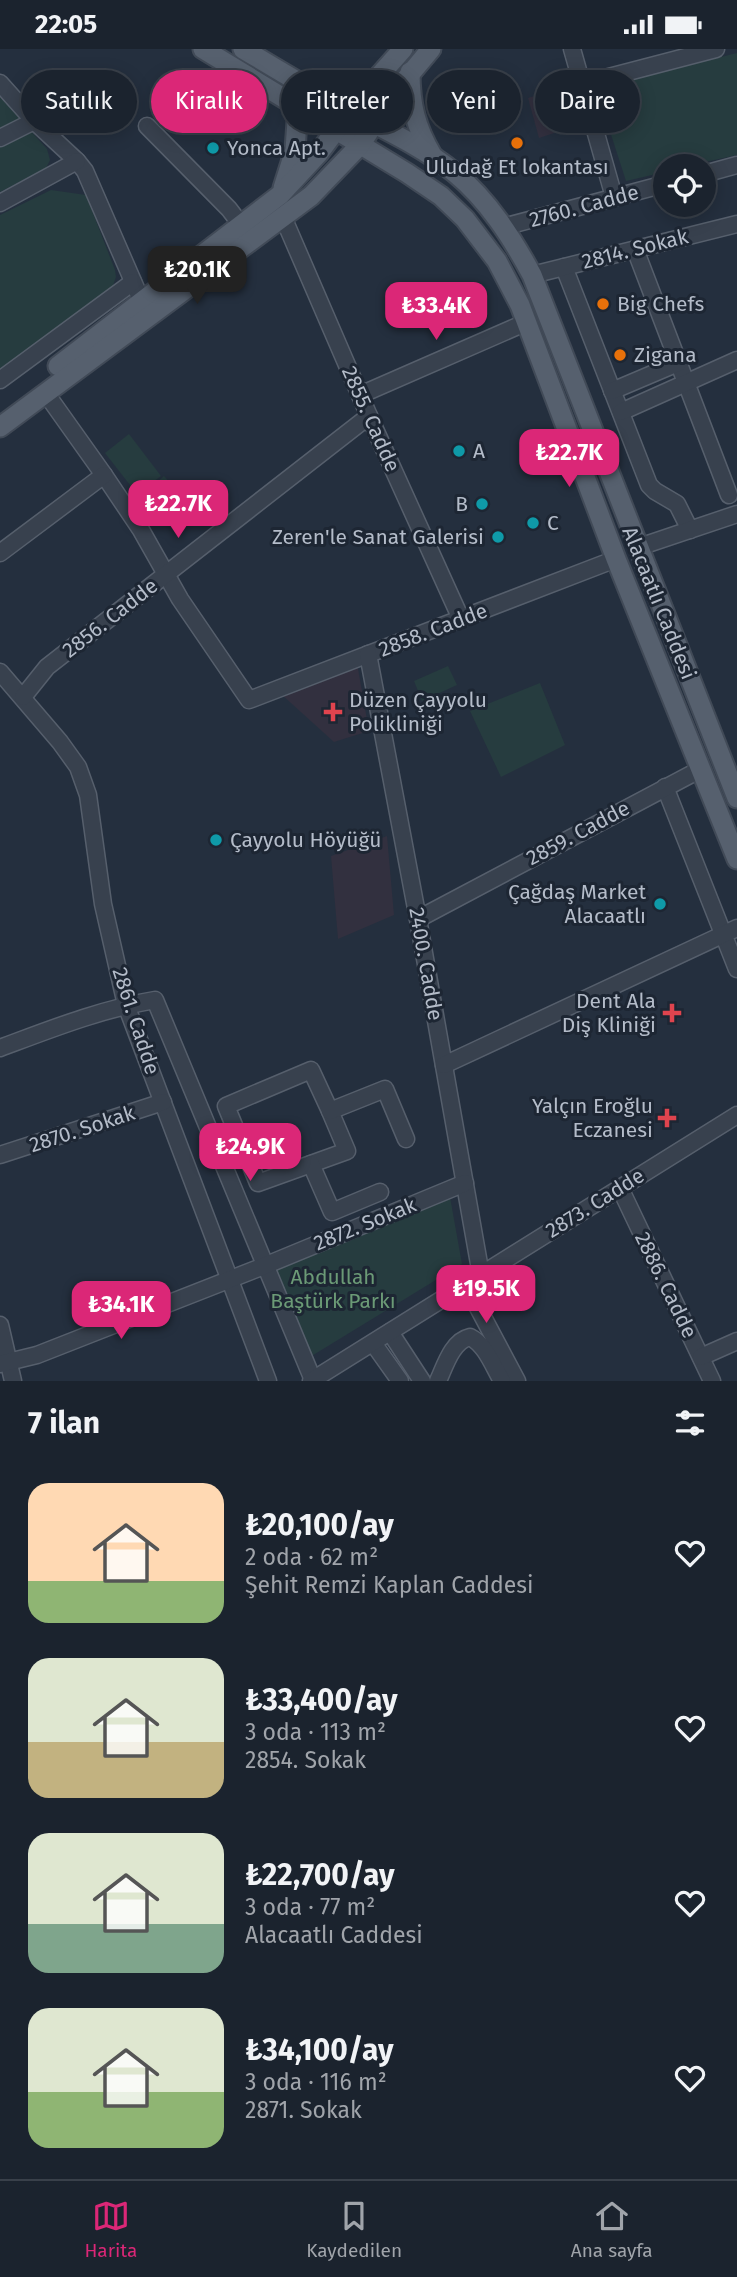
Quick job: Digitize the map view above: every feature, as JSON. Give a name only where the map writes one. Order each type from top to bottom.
[{"type":"main road","name":"Alacaatlı Caddesi","points":[[202,49],[281,97]]},
{"type":"main road","name":"Alacaatlı Caddesi","points":[[243,49],[281,72]]},
{"type":"main road","points":[[385,70],[403,49]]},
{"type":"main road","points":[[412,70],[431,49]]},
{"type":"main road","points":[[413,110],[432,156]]},
{"type":"main road","points":[[280,195],[294,158],[297,133]]},
{"type":"main road","points":[[0,412],[243,226],[308,167],[334,133]]},
{"type":"main road","name":"Alacaatlı Caddesi","points":[[339,133],[441,196],[464,219],[497,261],[527,322],[616,559],[737,859]]},
{"type":"main road","points":[[0,427],[284,217],[319,188],[369,133]]},
{"type":"main road","name":"Alacaatlı Caddesi","points":[[392,133],[456,173],[475,192],[503,227],[532,275],[737,797]]},
{"type":"street","points":[[572,49],[578,70]]},
{"type":"street","points":[[636,70],[716,49]]},
{"type":"street","points":[[0,83],[21,106]]},
{"type":"street","points":[[147,126],[243,226]]},
{"type":"street","points":[[0,138],[21,128]]},
{"type":"street","points":[[47,133],[77,161],[92,184],[142,302]]},
{"type":"street","points":[[596,133],[614,197]]},
{"type":"street","points":[[0,203],[77,161]]},
{"type":"street","points":[[716,171],[737,165]]},
{"type":"street","name":"2760. Cadde","points":[[503,227],[653,187]]},
{"type":"street","name":"2855. Cadde","points":[[284,217],[369,417],[461,619]]},
{"type":"street","name":"2814. Sokak","points":[[532,275],[737,224]]},
{"type":"street","points":[[635,249],[729,495]]},
{"type":"street","points":[[564,267],[649,485],[677,503],[690,530]]},
{"type":"street","points":[[0,380],[134,282]]},
{"type":"street","points":[[360,395],[527,322]]},
{"type":"street","points":[[621,412],[737,360]]},
{"type":"street","points":[[612,391],[678,363]]},
{"type":"street","points":[[657,371],[666,392]]},
{"type":"street","points":[[45,393],[141,530],[166,573]]},
{"type":"street","name":"2856. Cadde","points":[[23,697],[47,667],[369,417]]},
{"type":"street","points":[[0,553],[104,475]]},
{"type":"street","points":[[639,547],[737,514]]},
{"type":"street","name":"2858. Cadde","points":[[166,573],[249,700],[616,559]]},
{"type":"street","name":"2400. Cadde","points":[[368,654],[481,1275]]},
{"type":"street","name":"2861. Cadde","points":[[0,672],[60,741],[78,767],[88,795],[103,904],[127,1005],[268,1381]]},
{"type":"street","name":"2859. Cadde","points":[[418,919],[701,769]]},
{"type":"street","points":[[665,787],[730,931],[737,969]]},
{"type":"street","points":[[444,1065],[730,931]]},
{"type":"street","name":"2861. Cadde","points":[[127,1005],[155,1000],[312,1381]]},
{"type":"street","points":[[0,1048],[69,1022],[127,1005]]},
{"type":"street","points":[[311,1070],[347,1151],[258,1183],[238,1135],[226,1105],[311,1070]]},
{"type":"street","points":[[330,1111],[385,1089],[406,1139]]},
{"type":"street","name":"2870. Sokak","points":[[0,1155],[163,1103]]},
{"type":"street","name":"2873. Cadde","points":[[312,1381],[737,1115]]},
{"type":"street","points":[[214,1145],[238,1135]]},
{"type":"street","points":[[311,1164],[332,1212],[380,1192]]},
{"type":"street","name":"2872. Sokak","points":[[4,1363],[37,1355],[465,1183]]},
{"type":"street","name":"2886. Cadde","points":[[620,1188],[712,1381]]},
{"type":"street","points":[[466,1285],[517,1381]]},
{"type":"street","points":[[0,1325],[4,1363],[13,1381]]},
{"type":"street","points":[[390,1332],[422,1381]]},
{"type":"street","points":[[438,1381],[457,1344],[463,1338],[470,1337],[477,1340],[485,1351],[502,1381]]},
{"type":"street","points":[[701,1357],[737,1341]]},
{"type":"street","points":[[373,1343],[400,1381]]},
{"type":"shaded area","points":[[535,96],[535,123],[528,98]]},
{"type":"shaded area","points":[[538,133],[554,133],[539,138]]},
{"type":"shaded area","name":"Düzen Çayyolu Polikliniği","points":[[357,663],[369,731],[334,742],[281,694]]},
{"type":"shaded area","points":[[387,836],[394,915],[338,939],[331,856]]},
{"type":"green space","points":[[737,53],[737,155],[716,160],[716,154],[653,154],[653,175],[626,181],[611,133],[640,133],[640,77]]},
{"type":"green space","points":[[0,97],[21,120],[21,133],[33,133],[47,149],[50,160],[46,168],[0,192]]},
{"type":"green space","points":[[51,190],[86,195],[116,277],[111,291],[0,375],[0,215]]},
{"type":"green space","points":[[129,434],[161,476],[137,494],[105,453]]},
{"type":"green space","points":[[164,476],[198,515],[178,534],[143,495]]},
{"type":"green space","points":[[448,666],[457,685],[422,701],[414,681]]},
{"type":"green space","points":[[540,683],[565,745],[501,777],[470,711]]},
{"type":"green space","name":"Abdullah Baştürk Parkı","points":[[450,1197],[462,1264],[310,1357],[273,1264]]},
{"type":"place","name":"Uludağ Et lokantası","points":[[517,143]]},
{"type":"place","name":"Yonca Apt.","points":[[213,148]]},
{"type":"place","name":"Big Chefs","points":[[603,304]]},
{"type":"place","name":"Zigana","points":[[620,355]]},
{"type":"place","name":"A","points":[[459,451]]},
{"type":"place","name":"B","points":[[482,504]]},
{"type":"place","name":"C","points":[[533,523]]},
{"type":"place","name":"Zeren'le Sanat Galerisi","points":[[498,537]]},
{"type":"place","name":"Düzen Çayyolu Polikliniği","points":[[333,712]]},
{"type":"place","name":"Çayyolu Höyüğü","points":[[216,840]]},
{"type":"place","name":"Çağdaş Market Alacaatlı","points":[[660,904]]},
{"type":"place","name":"Dent Ala Diş Kliniği","points":[[672,1013]]},
{"type":"place","name":"Yalçın Eroğlu Eczanesi","points":[[667,1118]]}]
